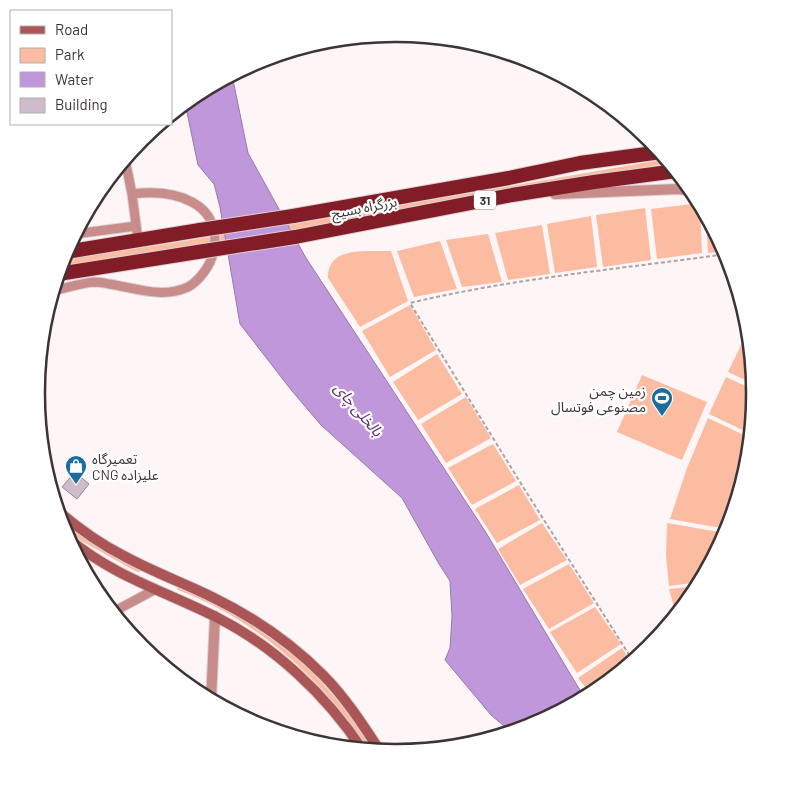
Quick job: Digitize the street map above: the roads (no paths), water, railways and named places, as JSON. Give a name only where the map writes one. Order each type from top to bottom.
[{"type":"highway","name":"بزرگراه بسیج","points":[[76,250],[292,216],[509,178],[580,163],[651,153]]},
{"type":"highway","name":"بزرگراه بسیج","points":[[67,273],[296,237],[512,195],[667,172]]},
{"type":"main road","points":[[70,521],[122,556],[215,598],[288,646],[323,675],[355,714],[375,743]]},
{"type":"main road","points":[[81,547],[98,560],[154,590],[215,616],[240,630],[277,656],[344,722],[357,742]]},
{"type":"main road","points":[[154,590],[162,574]]},
{"type":"street","points":[[127,168],[138,240]]},
{"type":"street","points":[[512,195],[681,190]]},
{"type":"street","points":[[61,289],[95,282],[160,293],[175,292],[190,286],[202,274],[211,261],[215,235],[212,222],[202,210],[187,199],[172,194],[152,191],[132,194]]},
{"type":"street","points":[[84,233],[136,226]]},
{"type":"street","points":[[119,608],[154,590]]},
{"type":"street","points":[[211,691],[215,616]]},
{"type":"water","name":"بالخلی چای","points":[[233,82],[248,153],[306,258],[485,531],[580,691],[530,717],[504,726],[491,715],[445,660],[450,648],[452,616],[450,581],[402,498],[321,425],[240,324],[220,207],[214,184],[198,165],[187,112]]},
{"type":"place","name":"زمین چمن مصنوعی فوتسال","points":[[662,417]]},
{"type":"place","name":"تعمیرگاه CNG علیزاده","points":[[76,485]]}]
